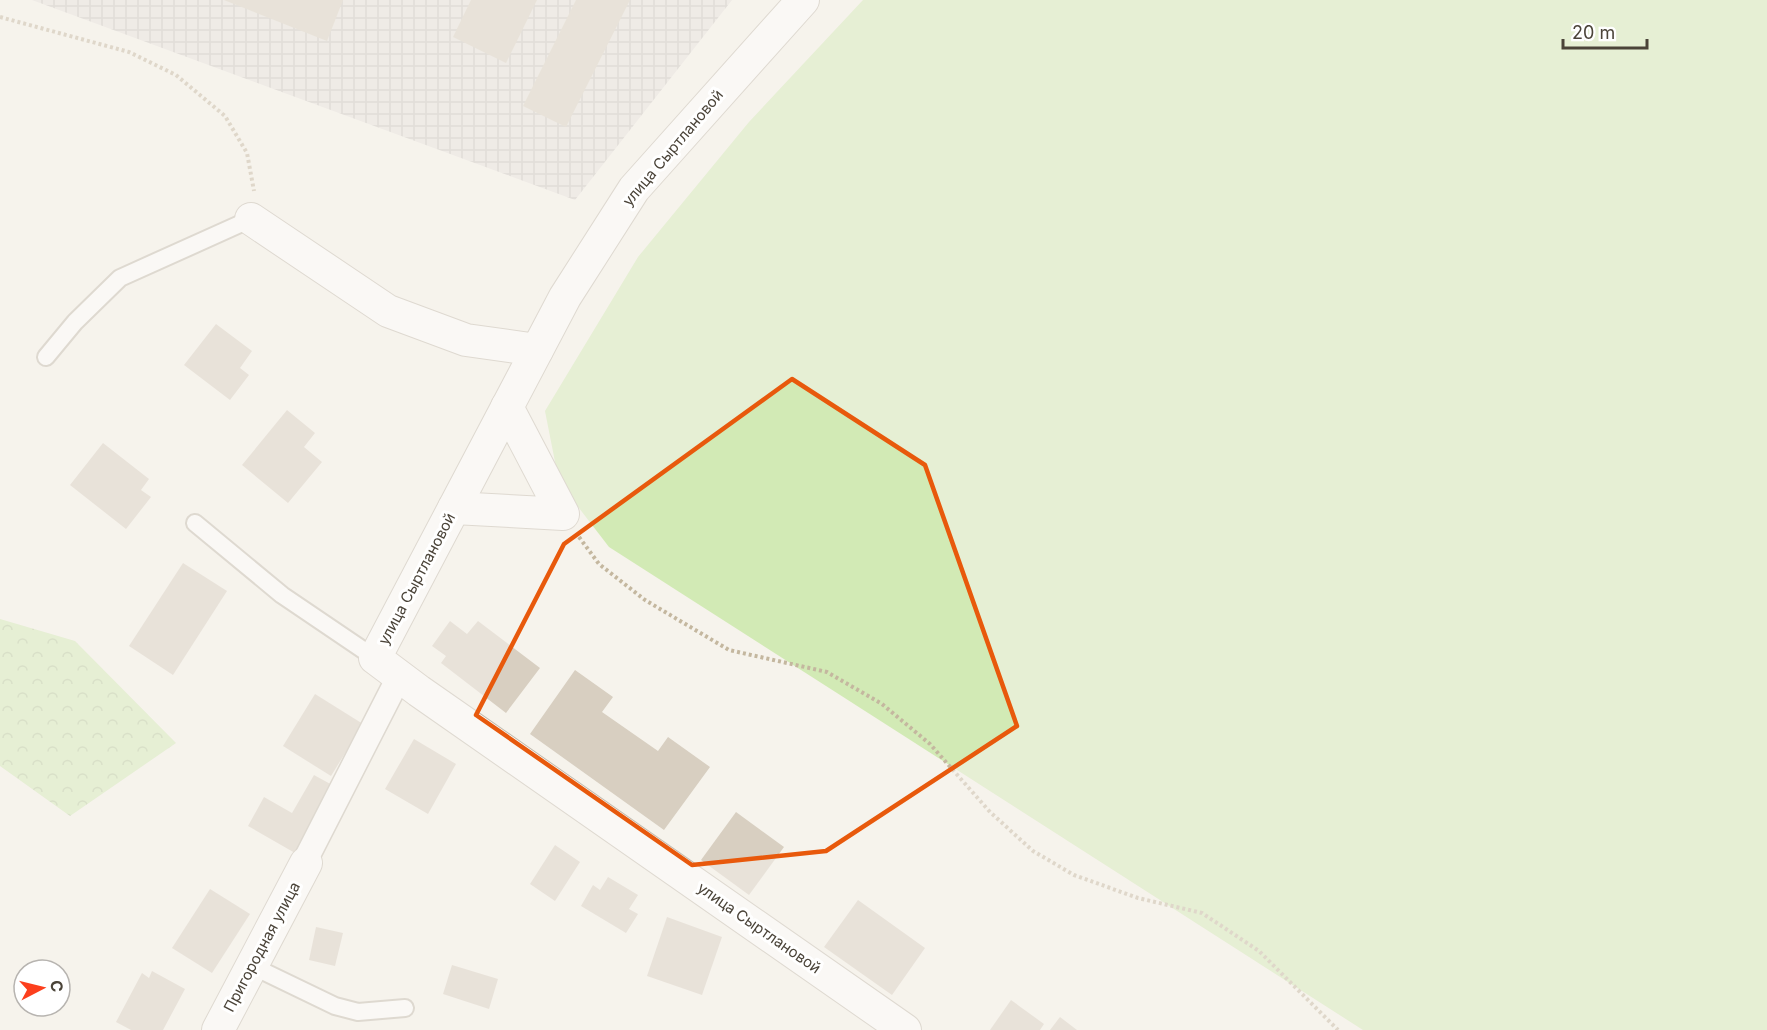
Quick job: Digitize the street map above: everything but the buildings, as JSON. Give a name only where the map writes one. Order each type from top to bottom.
[{"type":"street","name":"улица Сыртлановой","points":[[803,0],[634,189],[565,297],[454,508],[387,667],[905,1030]]},
{"type":"street","points":[[251,219],[388,311],[466,340],[537,350]]},
{"type":"street","points":[[507,407],[563,514]]},
{"type":"street","points":[[454,508],[563,514]]},
{"type":"street","points":[[306,864],[387,667]]},
{"type":"street","name":"Пригородная улица","points":[[218,1030],[306,864]]},
{"type":"lane","points":[[46,357],[75,322],[120,278],[251,219]]},
{"type":"lane","points":[[195,523],[282,595],[387,667]]},
{"type":"lane","points":[[252,966],[335,1006],[358,1012],[405,1008]]},
{"type":"path","points":[[0,17],[129,52],[176,75],[225,117],[247,153],[254,188],[251,219]]},
{"type":"path","points":[[563,514],[599,564],[645,600],[729,650],[827,672],[882,704],[930,744],[990,812],[1033,851],[1074,874],[1138,898],[1202,913],[1259,951],[1338,1030]]},
{"type":"highlighted area","points":[[792,379],[925,465],[1017,726],[826,851],[692,865],[476,715],[564,544]]},
{"type":"shaded area","points":[[32,0],[732,0],[575,200]]},
{"type":"green space","points":[[863,0],[1767,0],[1767,1030],[1363,1030],[609,547],[559,482],[545,411],[638,257],[749,122]]},
{"type":"green space","points":[[0,619],[75,641],[176,743],[70,816],[0,766]]}]
